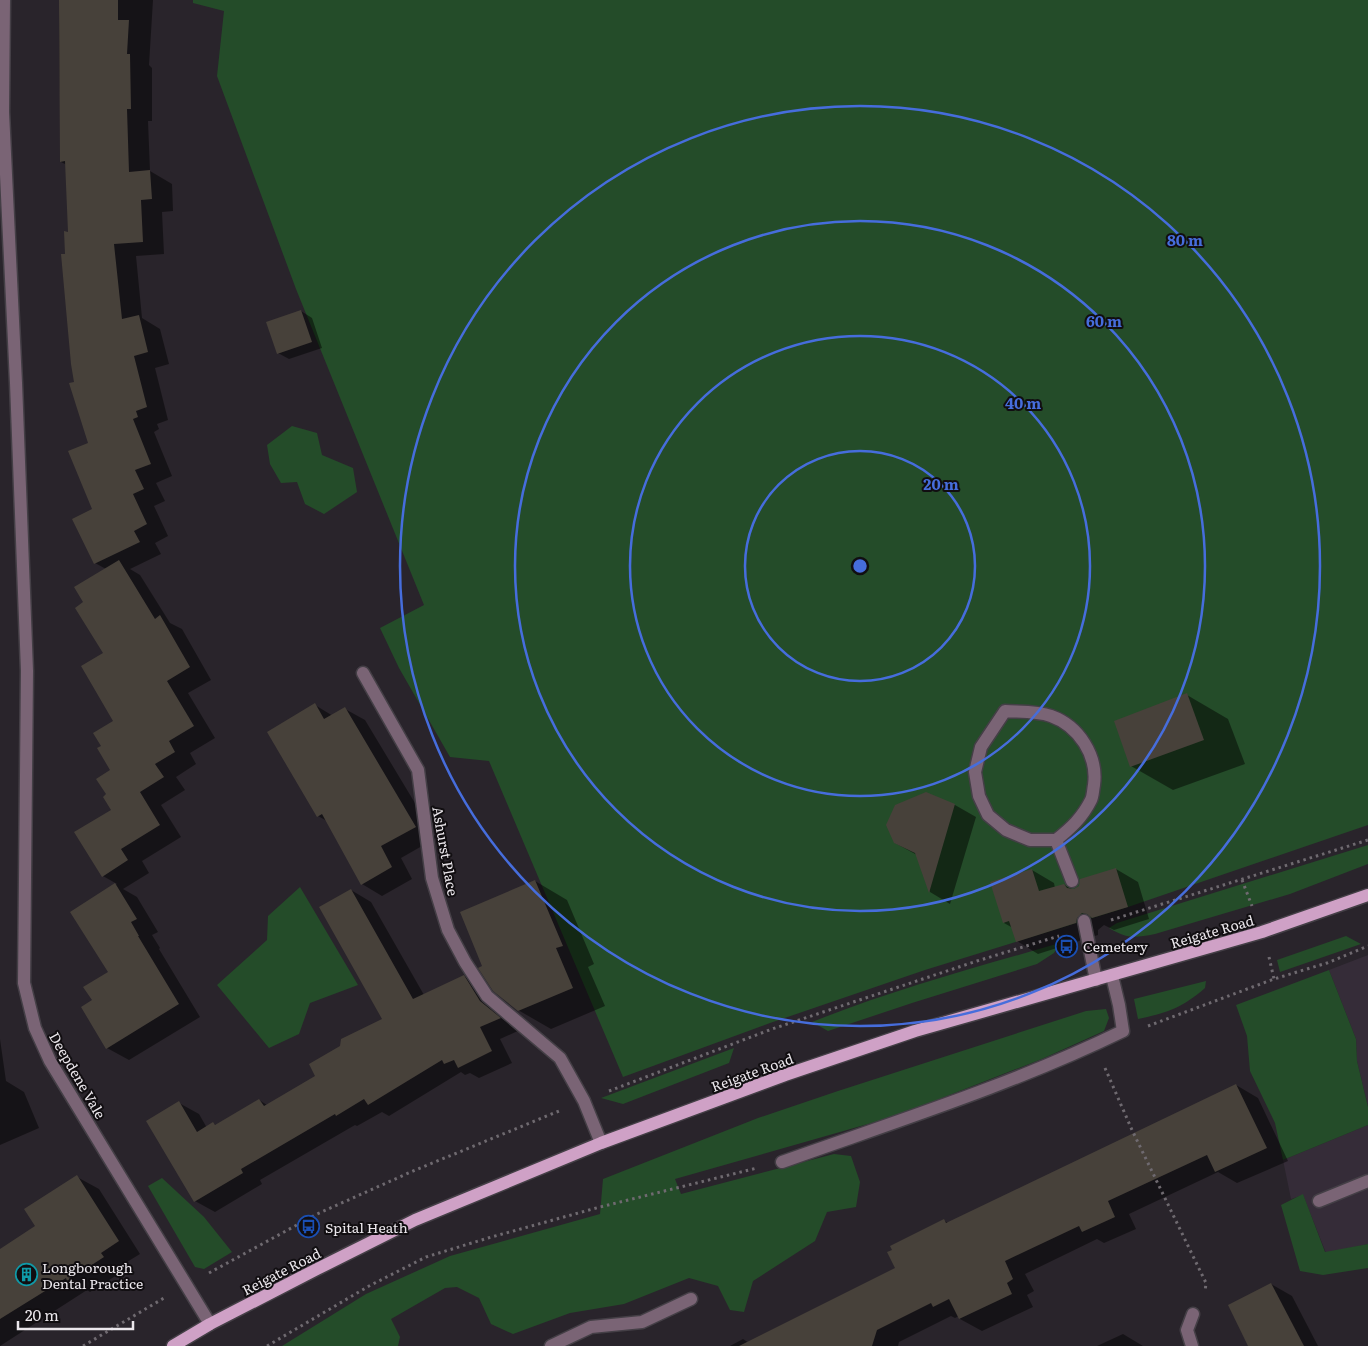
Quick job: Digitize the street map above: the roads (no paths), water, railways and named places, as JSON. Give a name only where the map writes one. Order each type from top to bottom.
[{"type":"main road","name":"Reigate Road","points":[[178,1345],[210,1324],[415,1220],[601,1143],[785,1075],[915,1031],[1262,932],[1368,895]]},
{"type":"street","name":"Deepdene Vale","points":[[4,0],[3,112],[27,671],[24,983],[35,1028],[50,1062],[210,1324]]},
{"type":"street","name":"Ashurst Place","points":[[363,672],[418,770],[432,878],[448,930],[465,962],[487,996],[560,1058],[584,1101],[601,1143]]},
{"type":"street","points":[[1005,711],[1032,712],[1051,716],[1069,726],[1088,746],[1096,773],[1092,799],[1077,824],[1056,840],[1030,840],[1006,830],[988,815],[979,796],[976,772],[981,747],[1005,711]]},
{"type":"street","points":[[1056,840],[1072,881]]},
{"type":"street","points":[[1085,924],[1096,980]]},
{"type":"street","points":[[782,1162],[972,1094],[1096,1044],[1123,1031],[1112,976]]},
{"type":"street","points":[[1319,1201],[1368,1181]]},
{"type":"street","points":[[551,1346],[591,1327],[642,1322],[691,1299]]},
{"type":"street","points":[[1192,1346],[1187,1330],[1193,1314]]},
{"type":"place","name":"Cemetery","points":[[1067,946]]},
{"type":"place","name":"Spital Heath","points":[[309,1227]]},
{"type":"place","name":"Longborough Dental Practice","points":[[26,1275]]}]
